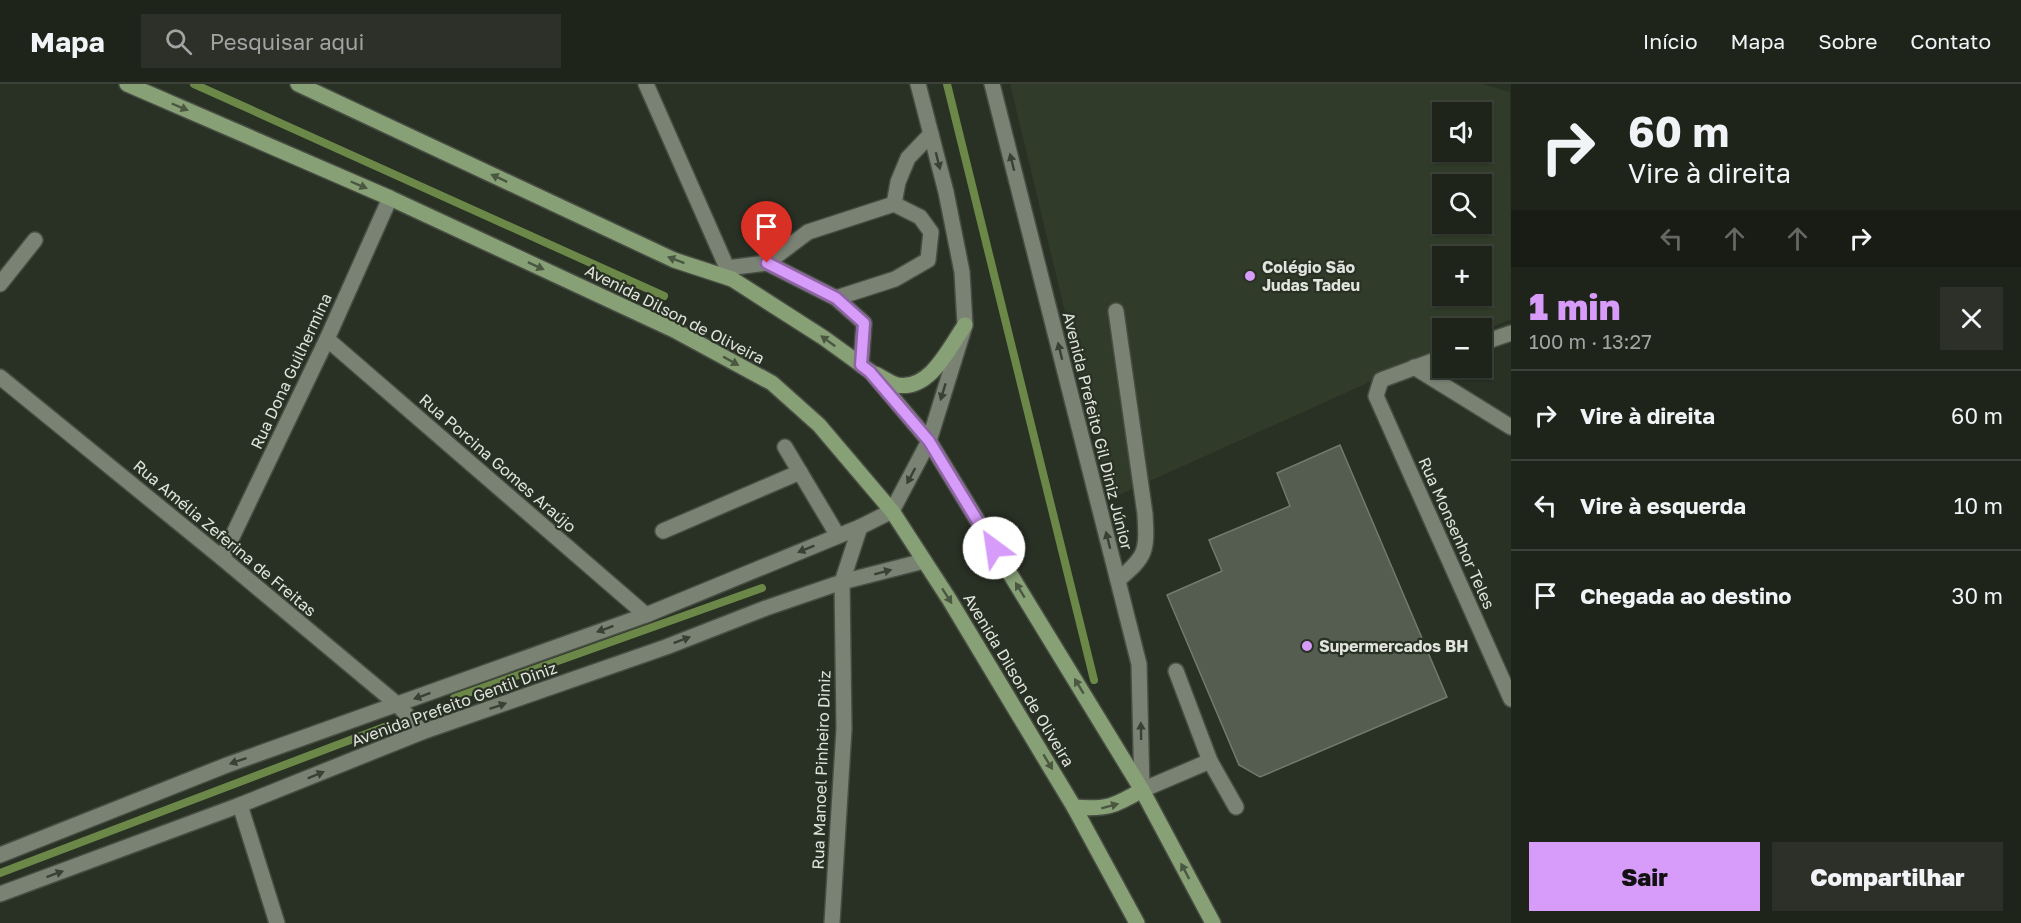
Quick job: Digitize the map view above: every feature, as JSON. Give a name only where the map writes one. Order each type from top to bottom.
[{"type":"main road","name":"Avenida Dilson de Oliveira","points":[[127,84],[390,198],[674,330],[772,383],[819,425],[892,511],[1074,807],[1137,923]]},
{"type":"main road","points":[[298,84],[674,260],[729,273],[866,369],[897,385],[917,383],[933,371],[965,325]]},
{"type":"main road","points":[[866,369],[929,441],[1142,790],[1213,923]]},
{"type":"main road","points":[[1074,807],[1096,809],[1118,804],[1142,790]]},
{"type":"street","points":[[646,84],[729,273],[767,263],[808,232],[894,204],[920,216],[931,232],[928,260],[895,279],[836,298]]},
{"type":"street","points":[[892,511],[929,441],[965,325],[962,272],[946,192],[918,84]]},
{"type":"street","name":"Avenida Prefeito Gil Diniz Júnior","points":[[992,84],[1139,664],[1142,790]]},
{"type":"street","points":[[894,204],[898,182],[909,158],[931,134]]},
{"type":"street","name":"Rua Dona Guilhermina","points":[[222,558],[327,339],[390,198]]},
{"type":"street","points":[[0,284],[35,240]]},
{"type":"street","points":[[767,263],[836,298],[864,323],[866,369]]},
{"type":"street","points":[[1116,311],[1145,514],[1146,544],[1136,565],[1118,580]]},
{"type":"street","points":[[1492,340],[1511,333]]},
{"type":"street","name":"Rua Porcina Gomes Araújo","points":[[327,339],[646,615]]},
{"type":"street","points":[[1414,367],[1432,361]]},
{"type":"street","points":[[1414,367],[1511,427]]},
{"type":"street","name":"Rua Monsenhor Teles","points":[[1414,367],[1381,380],[1376,396],[1511,699]]},
{"type":"street","name":"Rua Amélia Zeferina de Freitas","points":[[0,377],[398,705],[422,732]]},
{"type":"street","points":[[785,447],[838,536]]},
{"type":"street","points":[[663,531],[800,472]]},
{"type":"street","name":"Avenida Prefeito Gentil Diniz","points":[[0,855],[227,765],[646,615],[860,527],[892,511]]},
{"type":"street","name":"Rua Manoel Pinheiro Diniz","points":[[832,923],[844,729],[842,582],[860,527]]},
{"type":"street","name":"Avenida Prefeito Gentil Diniz","points":[[0,894],[240,805],[422,732],[666,647],[766,608],[842,582],[924,561]]},
{"type":"street","points":[[1176,671],[1209,761],[1236,807]]},
{"type":"street","points":[[1142,790],[1209,761]]},
{"type":"street","points":[[240,805],[277,923]]},
{"type":"shaded area","name":"Colégio São Judas Tadeu","points":[[1010,84],[1483,84],[1510,92],[1511,319],[1492,328],[1492,318],[1432,318],[1432,354],[1110,499]]},
{"type":"building","name":"Supermercados BH","points":[[1340,445],[1447,697],[1260,777],[1239,765],[1167,595],[1222,571],[1209,540],[1290,506],[1277,473]]},
{"type":"waterway","points":[[194,84],[664,296]]},
{"type":"waterway","points":[[947,84],[1094,680]]},
{"type":"waterway","points":[[454,698],[762,588]]},
{"type":"waterway","points":[[0,873],[387,726]]},
{"type":"place","name":"Colégio São Judas Tadeu","points":[[1250,276]]},
{"type":"place","name":"Supermercados BH","points":[[1307,646]]},
{"type":"route","points":[[767,263],[836,298],[864,323],[861,365],[870,372],[929,441],[994,548]]}]
